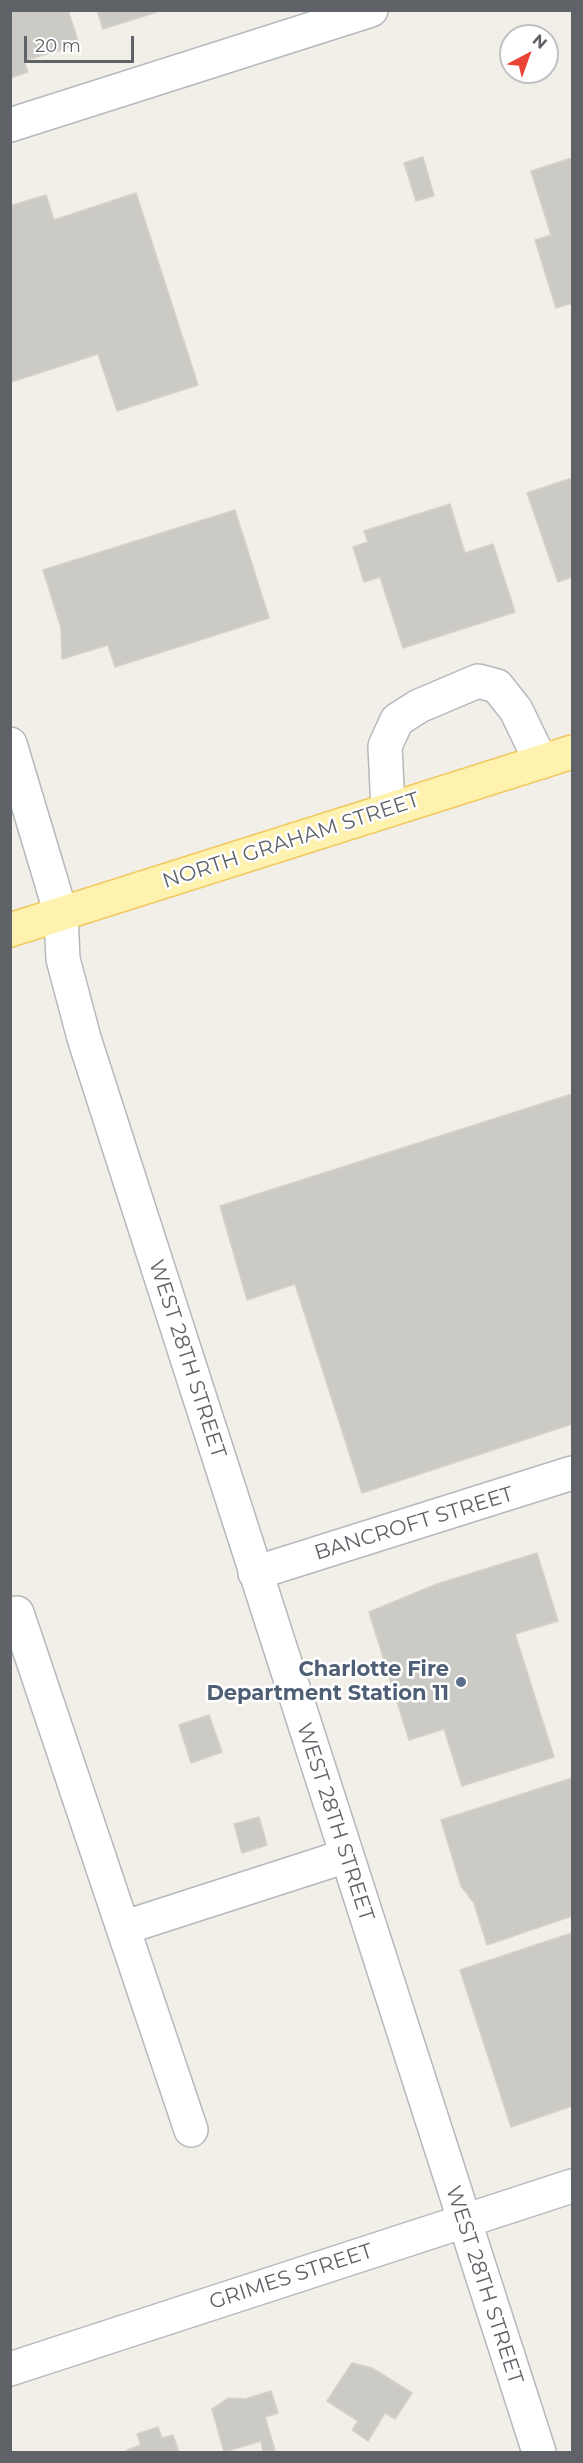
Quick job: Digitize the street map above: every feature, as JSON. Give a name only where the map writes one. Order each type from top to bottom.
[{"type":"main road","name":"NORTH GRAHAM STREET","points":[[10,930],[573,752]]},
{"type":"street","points":[[10,125],[371,10]]},
{"type":"street","points":[[387,810],[385,746],[397,720],[419,706],[478,681],[497,686],[516,710],[541,762]]},
{"type":"street","name":"WEST 28TH STREET","points":[[10,744],[61,914],[63,959],[84,1038],[539,2452]]},
{"type":"street","name":"BANCROFT STREET","points":[[255,1573],[573,1473]]},
{"type":"street","points":[[10,1615],[16,1613],[191,2130]]},
{"type":"street","points":[[123,1928],[346,1856]]},
{"type":"street","name":"GRIMES STREET","points":[[10,2369],[573,2186]]},
{"type":"building","points":[[10,10],[68,10],[79,44],[24,61],[28,72],[10,78]]},
{"type":"building","points":[[97,10],[156,10],[157,12],[103,29]]},
{"type":"building","points":[[423,157],[434,196],[416,201],[404,163]]},
{"type":"building","points":[[572,158],[572,303],[556,308],[535,240],[551,235],[531,171]]},
{"type":"building","points":[[136,193],[198,385],[117,411],[98,354],[11,382],[10,206],[46,195],[54,220]]},
{"type":"building","points":[[572,478],[572,577],[558,582],[527,493]]},
{"type":"building","points":[[450,504],[465,553],[493,544],[515,612],[403,648],[380,577],[364,582],[353,547],[368,542],[364,531]]},
{"type":"building","points":[[235,510],[269,618],[115,667],[108,645],[62,659],[61,628],[43,570]]},
{"type":"building","points":[[572,1094],[572,1424],[362,1493],[295,1284],[247,1300],[220,1206]]},
{"type":"building","name":"Charlotte Fire Department Station 11","points":[[537,1553],[558,1621],[515,1634],[554,1757],[462,1786],[444,1729],[409,1740],[369,1612],[437,1584]]},
{"type":"building","points":[[209,1715],[222,1752],[191,1763],[179,1725]]},
{"type":"building","points":[[572,1778],[572,1916],[487,1945],[474,1903],[461,1886],[441,1820]]},
{"type":"building","points":[[259,1817],[267,1845],[242,1853],[234,1824]]},
{"type":"building","points":[[572,1933],[572,2106],[511,2127],[460,1970]]},
{"type":"building","points":[[352,2363],[372,2368],[412,2393],[395,2419],[385,2413],[368,2441],[352,2430],[358,2421],[327,2401]]},
{"type":"building","points":[[271,2391],[278,2413],[265,2417],[275,2450],[263,2452],[261,2441],[224,2452],[212,2409],[229,2398],[245,2399]]},
{"type":"building","points":[[158,2427],[162,2438],[173,2435],[179,2452],[128,2452],[127,2450],[141,2445],[137,2434]]},
{"type":"place","name":"Charlotte Fire Department Station 11","points":[[461,1682]]}]
